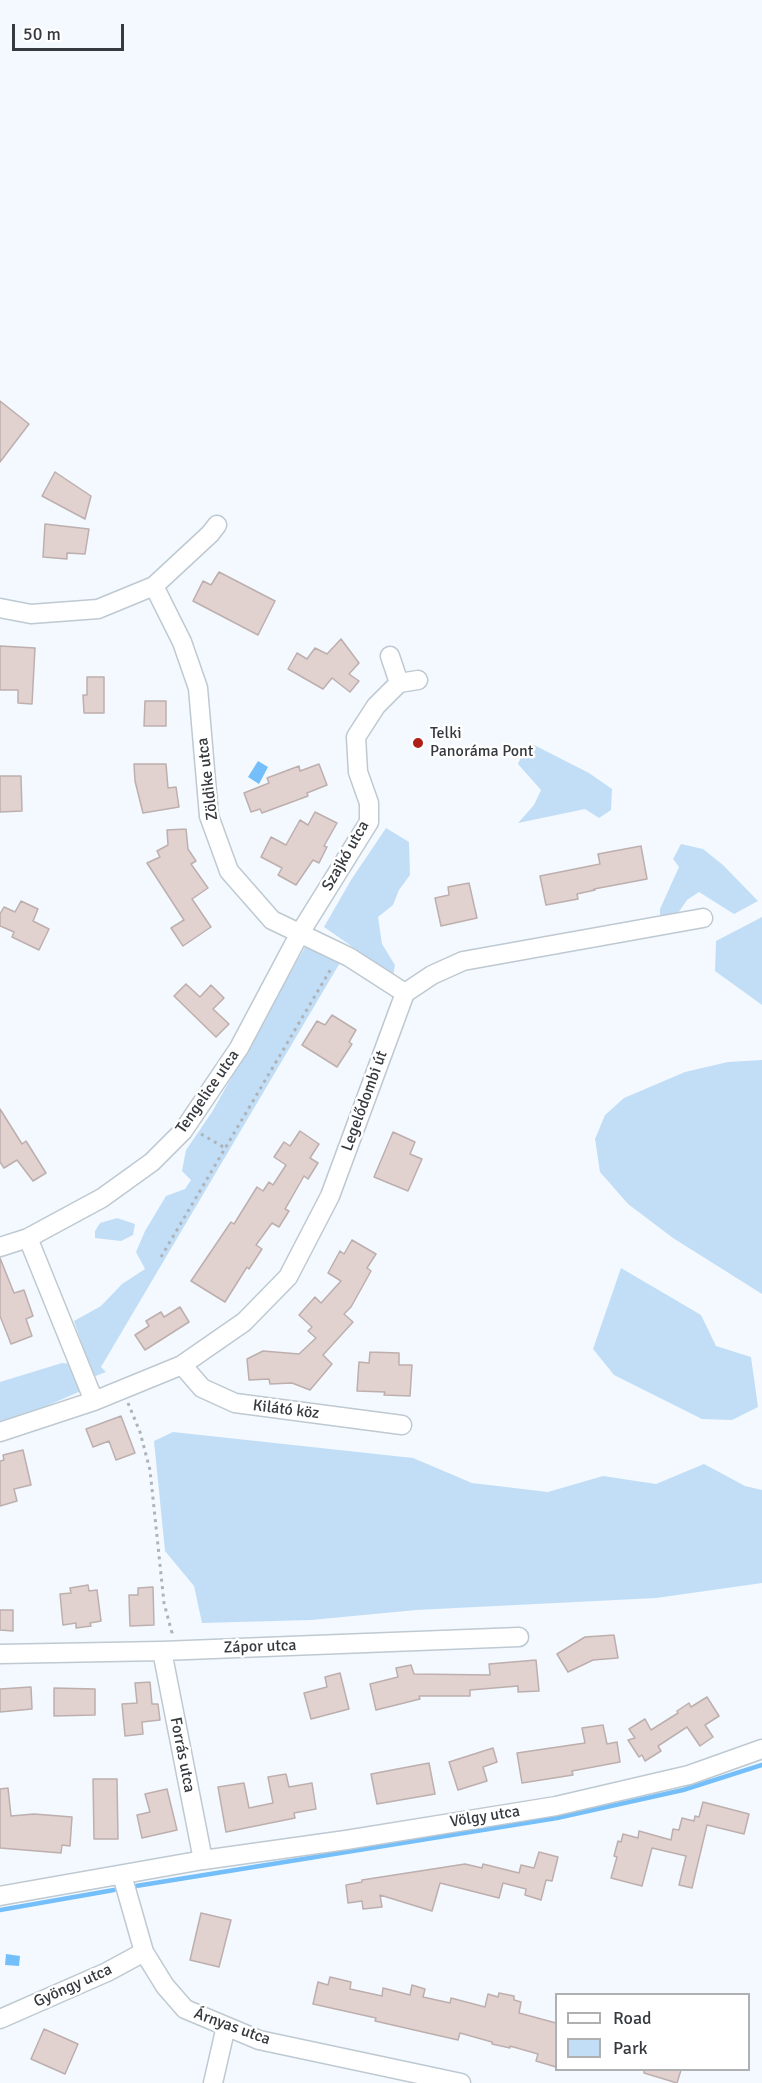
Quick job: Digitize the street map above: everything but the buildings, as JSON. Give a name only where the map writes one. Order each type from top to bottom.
[{"type":"street","points":[[0,608],[31,614],[98,609],[154,586],[217,525]]},
{"type":"street","name":"Zöldike utca","points":[[154,586],[182,642],[198,688],[209,816],[230,871],[272,920],[340,952],[405,993]]},
{"type":"street","points":[[390,656],[399,683],[418,680]]},
{"type":"street","name":"Szajkó utca","points":[[300,933],[369,822],[369,803],[358,772],[356,737],[376,706],[399,683]]},
{"type":"street","points":[[405,993],[432,975],[463,961],[703,918]]},
{"type":"street","name":"Tengelice utca","points":[[28,1238],[102,1198],[152,1162],[187,1125],[239,1048],[300,933]]},
{"type":"street","name":"Legelődombi út","points":[[0,1432],[94,1401],[182,1365],[244,1322],[288,1277],[330,1196],[405,993]]},
{"type":"street","points":[[0,1247],[28,1238],[94,1401]]},
{"type":"street","name":"Kilátó köz","points":[[182,1365],[202,1388],[235,1403],[402,1425]]},
{"type":"street","name":"Zápor utca","points":[[0,1654],[162,1651],[519,1637]]},
{"type":"street","name":"Forrás utca","points":[[162,1651],[203,1860]]},
{"type":"street","name":"Völgy utca","points":[[203,1860],[346,1840],[556,1806],[689,1775],[762,1749]]},
{"type":"street","points":[[0,1896],[203,1860]]},
{"type":"street","name":"Árnyas utca","points":[[122,1875],[144,1952],[165,1986],[185,2009],[259,2040],[460,2083]]},
{"type":"street","name":"Gyöngy utca","points":[[0,2019],[107,1972],[144,1952]]},
{"type":"street","points":[[213,2083],[226,2026]]},
{"type":"path","points":[[161,1257],[340,952]]},
{"type":"path","points":[[187,1125],[225,1148]]},
{"type":"path","points":[[122,1390],[140,1432],[150,1470],[164,1603],[172,1633],[162,1651]]},
{"type":"green space","points":[[532,744],[589,773],[612,789],[611,810],[599,818],[585,809],[518,823],[534,805],[541,790],[518,764],[524,750]]},
{"type":"green space","points":[[386,828],[409,842],[410,875],[399,890],[393,905],[378,917],[382,944],[395,965],[393,975],[324,927],[351,880]]},
{"type":"green space","points":[[681,844],[703,849],[723,865],[758,901],[734,914],[699,892],[687,900],[676,916],[660,921],[660,909],[679,867],[673,859]]},
{"type":"green space","points":[[762,917],[762,1005],[715,971],[716,941]]},
{"type":"green space","points":[[309,940],[341,961],[101,1367],[106,1372],[93,1377],[74,1321],[101,1306],[122,1284],[145,1269],[136,1252],[145,1231],[166,1196],[185,1189],[191,1180],[182,1171],[186,1150],[212,1112]]},
{"type":"green space","points":[[762,1060],[762,1294],[673,1238],[628,1204],[600,1172],[595,1139],[605,1115],[624,1098],[685,1072],[728,1062]]},
{"type":"green space","points":[[117,1218],[135,1224],[133,1235],[121,1241],[95,1238],[95,1231],[100,1223]]},
{"type":"green space","points":[[621,1268],[701,1315],[716,1346],[751,1357],[758,1407],[732,1420],[702,1419],[614,1375],[593,1349]]},
{"type":"green space","points":[[62,1363],[74,1364],[81,1391],[30,1413],[0,1422],[0,1382]]},
{"type":"green space","points":[[173,1432],[413,1458],[472,1483],[548,1492],[603,1476],[656,1484],[704,1464],[745,1486],[762,1490],[762,1583],[656,1598],[416,1610],[311,1620],[202,1623],[194,1586],[165,1551],[154,1441]]},
{"type":"water","points":[[258,761],[268,767],[259,784],[248,777]]},
{"type":"water","points":[[6,1954],[20,1956],[19,1966],[5,1965]]},
{"type":"waterway","points":[[136,1886],[557,1818],[683,1790],[762,1765]]},
{"type":"waterway","points":[[0,1910],[114,1890]]},
{"type":"place","name":"Telki Panoráma Pont","points":[[418,743]]}]
